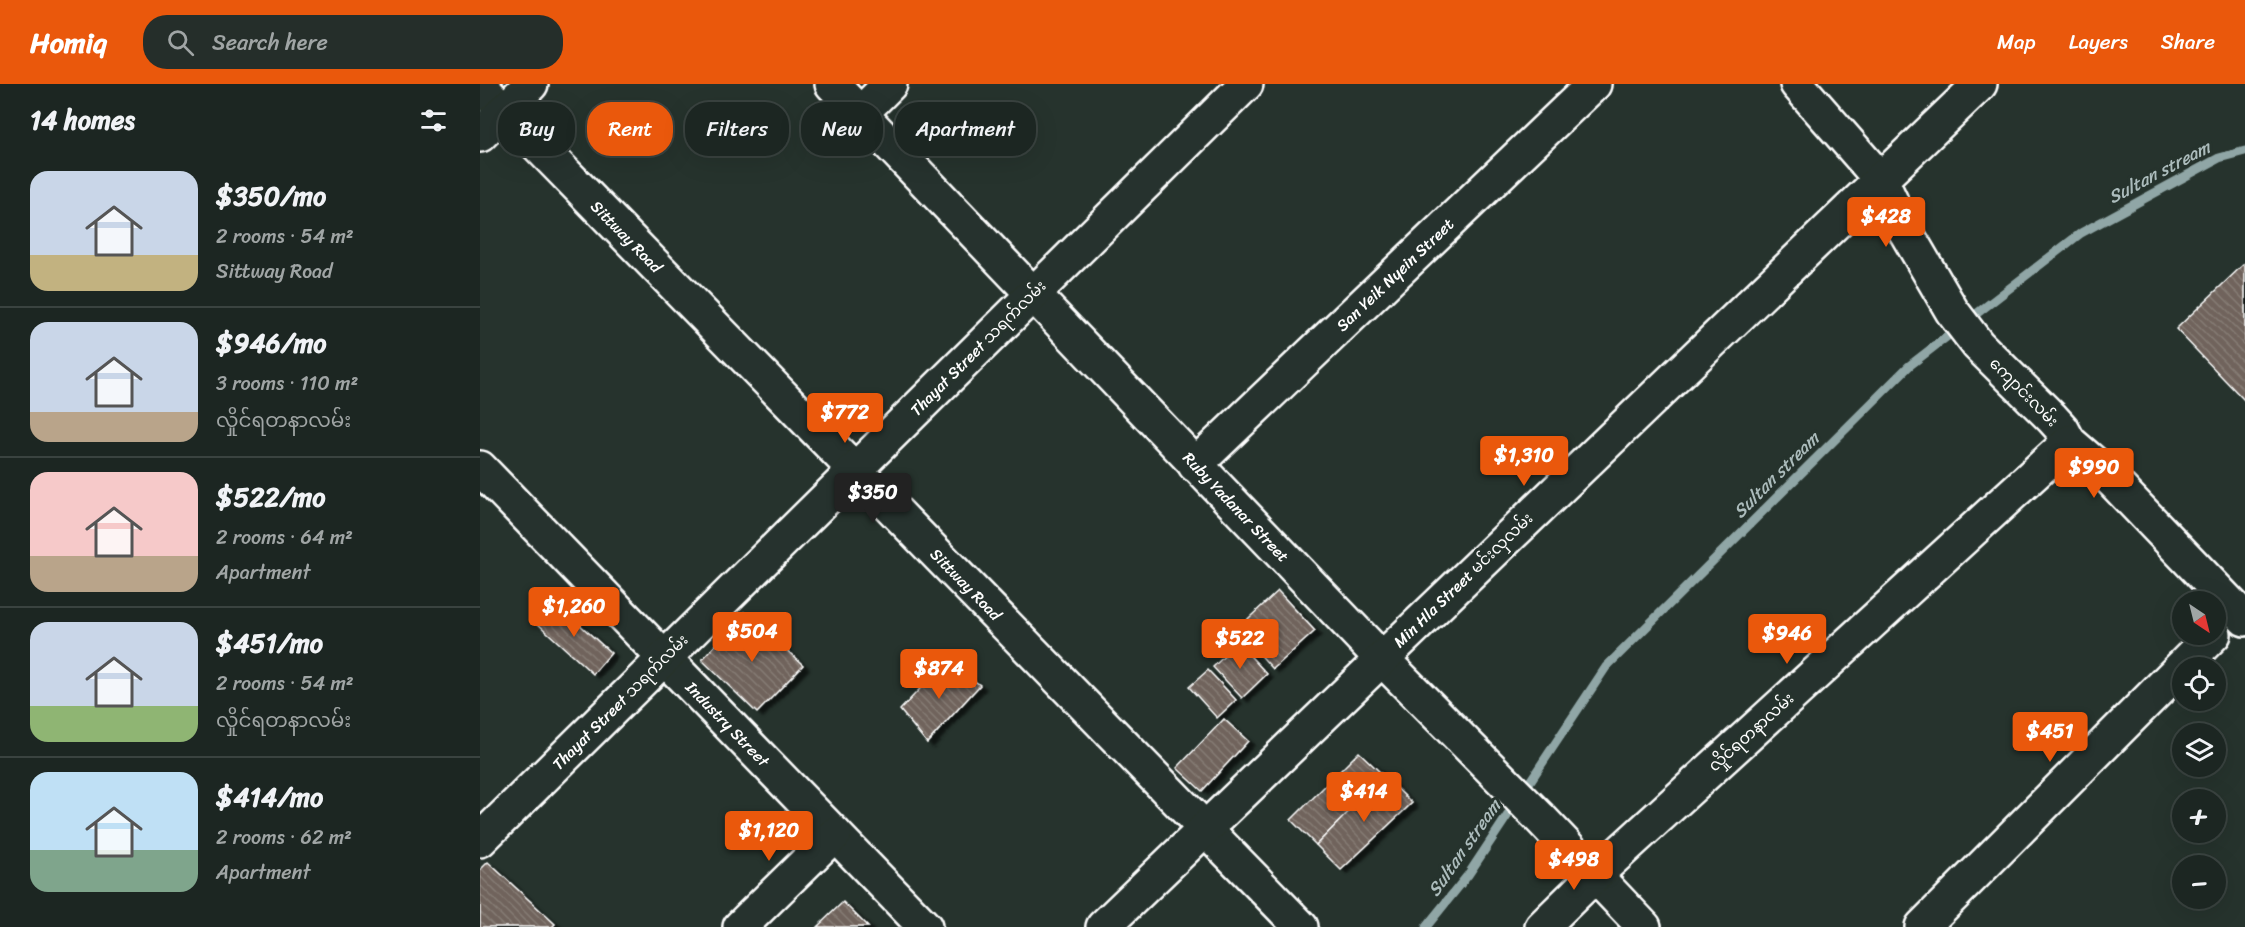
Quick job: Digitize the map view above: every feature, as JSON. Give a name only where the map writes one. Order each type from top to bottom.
[{"type":"street","points":[[513,102],[531,84]]},
{"type":"street","name":"Ruby Yadanar Street","points":[[832,84],[849,102]]},
{"type":"street","points":[[872,102],[890,84]]},
{"type":"street","name":"Thayat Street သရက်လမ်း","points":[[480,840],[1246,84]]},
{"type":"street","name":"San Yeik Nyein Street","points":[[1196,465],[1594,84]]},
{"type":"street","points":[[1797,84],[1881,180]]},
{"type":"street","name":"Min Hla Street မင်းလှလမ်း","points":[[1103,927],[1980,84]]},
{"type":"street","name":"Sittway Road","points":[[480,86],[498,105]]},
{"type":"street","points":[[480,135],[498,117]]},
{"type":"street","name":"Ruby Yadanar Street","points":[[883,138],[1381,658],[1508,785],[1644,927]]},
{"type":"street","name":"Sittway Road","points":[[548,156],[1301,927]]},
{"type":"street","name":"ကျောင်းလမ်း","points":[[1881,180],[1903,228],[1939,291],[1978,345],[2052,418],[2062,429],[2069,442],[2104,472],[2231,620]]},
{"type":"street","name":"လှိုင်ရတနာလမ်း","points":[[1542,927],[1594,876],[2069,442]]},
{"type":"street","name":"Industry Street","points":[[485,482],[664,658],[925,927]]},
{"type":"street","points":[[1922,927],[2231,620]]},
{"type":"street","points":[[740,927],[835,834]]},
{"type":"building","points":[[2245,263],[2245,401],[2176,329]]},
{"type":"building","points":[[1278,591],[1315,631],[1273,669],[1237,629]]},
{"type":"building","points":[[556,603],[611,653],[593,674],[537,623]]},
{"type":"building","points":[[745,612],[803,665],[757,713],[702,660]]},
{"type":"building","points":[[1238,643],[1267,674],[1242,698],[1213,667]]},
{"type":"building","points":[[947,660],[980,685],[927,743],[900,710]]},
{"type":"building","points":[[1208,670],[1236,700],[1217,718],[1189,687]]},
{"type":"building","points":[[1224,719],[1248,741],[1202,791],[1177,768]]},
{"type":"building","points":[[1359,752],[1384,776],[1316,845],[1291,820]]},
{"type":"building","points":[[1384,776],[1412,803],[1341,870],[1316,845]]},
{"type":"building","points":[[488,862],[555,924],[552,927],[480,927],[480,870]]},
{"type":"building","points":[[843,902],[868,927],[817,927]]},
{"type":"waterway","name":"Sultan stream","points":[[1426,927],[1468,875],[1606,667],[1909,366],[2081,233],[2219,158],[2245,151]]}]
